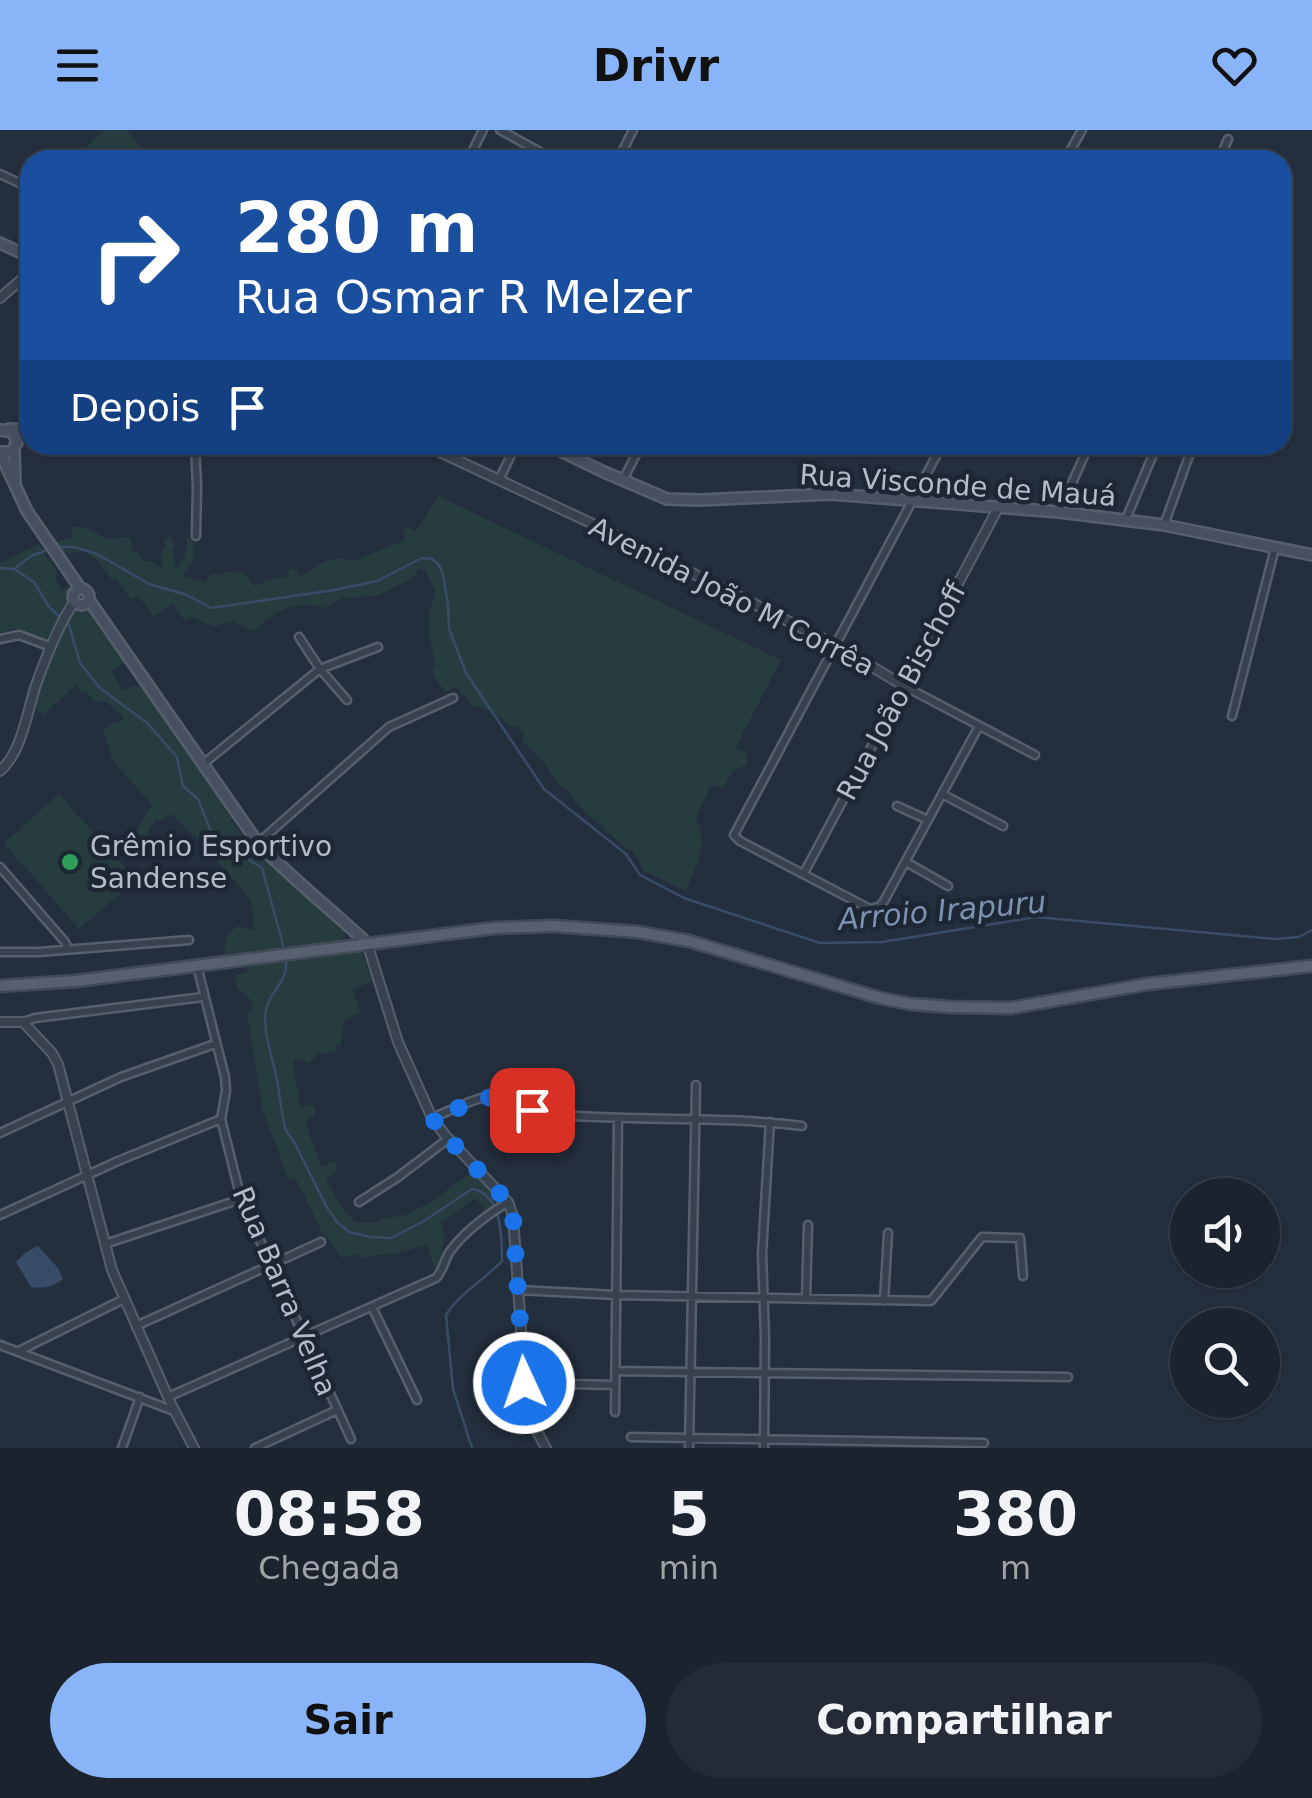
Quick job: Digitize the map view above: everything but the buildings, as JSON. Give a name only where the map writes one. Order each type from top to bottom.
[{"type":"main road","points":[[3,429],[14,434],[15,486]]},
{"type":"main road","points":[[20,444],[0,453],[27,511],[66,571],[74,598],[84,604],[88,600],[258,843],[367,943]]},
{"type":"main road","name":"Rua Visconde de Mauá","points":[[570,455],[656,495],[683,500],[830,494],[1060,512],[1126,519],[1312,556]]},
{"type":"main road","points":[[0,986],[76,981],[494,928],[554,926],[598,927],[689,941],[880,998],[950,1007],[1011,1008],[1148,984],[1312,966]]},
{"type":"street","points":[[500,130],[537,150]]},
{"type":"street","points":[[1223,150],[1228,139]]},
{"type":"street","points":[[0,298],[20,281]]},
{"type":"street","points":[[196,455],[196,536]]},
{"type":"street","name":"Avenida João M Corrêa","points":[[446,455],[836,645],[1035,756]]},
{"type":"street","points":[[499,480],[511,455]]},
{"type":"street","points":[[624,480],[636,455]]},
{"type":"street","points":[[937,455],[734,831],[735,838],[870,909],[880,906],[980,726]]},
{"type":"street","points":[[1060,512],[1086,455]]},
{"type":"street","points":[[1126,519],[1153,455]]},
{"type":"street","points":[[1164,526],[1190,455]]},
{"type":"street","name":"Rua João Bischoff","points":[[804,874],[998,508]]},
{"type":"street","points":[[1232,716],[1275,548]]},
{"type":"street","points":[[0,770],[13,756],[50,647],[74,598]]},
{"type":"street","points":[[0,638],[19,635],[50,647]]},
{"type":"street","points":[[298,637],[347,700]]},
{"type":"street","points":[[202,764],[320,669],[378,647]]},
{"type":"street","points":[[258,843],[388,727],[453,698]]},
{"type":"street","points":[[942,794],[1003,826]]},
{"type":"street","points":[[897,806],[928,820]]},
{"type":"street","points":[[906,862],[948,886]]},
{"type":"street","points":[[0,867],[68,949]]},
{"type":"street","points":[[0,952],[189,940]]},
{"type":"street","points":[[367,943],[398,1042],[432,1118],[513,1216],[526,1400],[546,1448]]},
{"type":"street","name":"Rua Barra Velha","points":[[196,965],[226,1092],[221,1119],[241,1199],[351,1439]]},
{"type":"street","points":[[0,1022],[204,998]]},
{"type":"street","points":[[22,1022],[52,1052],[58,1064],[104,1245],[124,1300],[194,1448]]},
{"type":"street","points":[[0,1132],[151,1065],[216,1044]]},
{"type":"street","points":[[689,1448],[696,1085]]},
{"type":"street","points":[[432,1118],[500,1095],[542,1113],[802,1126]]},
{"type":"street","points":[[616,1412],[618,1118]]},
{"type":"street","points":[[0,1215],[221,1119]]},
{"type":"street","points":[[764,1448],[762,1254],[770,1122]]},
{"type":"street","points":[[359,1202],[448,1138]]},
{"type":"street","points":[[104,1245],[241,1199]]},
{"type":"street","points":[[168,1398],[440,1275],[457,1242],[503,1205]]},
{"type":"street","points":[[806,1298],[808,1225]]},
{"type":"street","points":[[884,1301],[888,1233]]},
{"type":"street","points":[[520,1290],[931,1301],[982,1237],[1020,1238],[1023,1276]]},
{"type":"street","points":[[136,1326],[322,1242]]},
{"type":"street","points":[[18,1351],[124,1300]]},
{"type":"street","points":[[372,1306],[417,1400]]},
{"type":"street","points":[[0,1345],[175,1411]]},
{"type":"street","points":[[616,1371],[1068,1377]]},
{"type":"street","points":[[524,1383],[615,1385]]},
{"type":"street","points":[[122,1448],[140,1397]]},
{"type":"street","points":[[254,1448],[337,1410]]},
{"type":"street","points":[[631,1437],[984,1443]]},
{"type":"green space","points":[[104,130],[126,130],[143,150],[83,150]]},
{"type":"green space","points":[[438,496],[781,660],[736,747],[747,753],[747,764],[731,773],[724,788],[710,786],[696,819],[701,846],[686,891],[644,871],[633,851],[625,848],[557,783],[540,757],[522,741],[524,734],[517,727],[494,712],[473,706],[456,687],[445,692],[432,667],[436,666],[429,619],[436,591],[425,570],[419,569],[413,578],[377,596],[342,598],[326,608],[286,608],[253,631],[231,621],[214,627],[192,617],[185,621],[172,603],[154,616],[138,596],[131,599],[98,561],[84,551],[63,554],[55,542],[71,538],[73,527],[106,538],[128,537],[132,551],[163,569],[160,553],[165,548],[164,539],[170,537],[175,545],[175,568],[184,559],[188,537],[194,541],[193,563],[182,576],[205,582],[215,573],[243,571],[254,586],[287,577],[294,568],[300,576],[331,560],[353,561],[400,542],[407,527],[417,530]]},
{"type":"green space","points":[[39,544],[58,574],[55,577],[61,590],[68,587],[68,598],[46,640],[15,628],[0,633],[0,563]]},
{"type":"green space","points":[[85,609],[125,662],[111,671],[122,690],[141,684],[235,817],[231,820],[241,834],[278,872],[327,909],[346,936],[336,941],[225,954],[225,941],[234,929],[238,926],[254,930],[249,898],[171,814],[156,820],[143,841],[136,833],[153,806],[113,761],[103,730],[124,718],[107,702],[93,701],[87,692],[82,694],[76,685],[43,715],[34,706],[67,623],[74,612]]},
{"type":"green space","name":"Grêmio Esportivo Sandense","points":[[59,794],[136,880],[79,929],[4,843]]},
{"type":"green space","points":[[360,949],[373,981],[353,989],[360,1012],[344,1021],[341,1045],[336,1045],[335,1052],[318,1054],[308,1063],[294,1059],[300,1107],[314,1105],[316,1109],[305,1121],[321,1167],[334,1161],[336,1172],[326,1179],[345,1212],[356,1222],[373,1223],[405,1215],[472,1172],[503,1203],[486,1211],[475,1198],[441,1223],[445,1240],[435,1275],[428,1244],[399,1253],[342,1258],[322,1232],[297,1181],[288,1178],[263,1112],[247,1013],[253,1007],[238,990],[235,976],[247,972],[247,962]]},
{"type":"water","points":[[38,1246],[63,1279],[48,1287],[31,1287],[16,1262]]},
{"type":"waterway","name":"Arroio Irapuru","points":[[57,547],[97,554],[149,584],[187,595],[211,608],[377,581],[422,558],[432,559],[443,575],[449,629],[466,673],[544,789],[626,854],[640,875],[684,898],[820,943],[882,942],[1036,917],[1274,939],[1299,937],[1312,930]]},
{"type":"waterway","name":"Arroio Irapuru","points":[[14,569],[31,556],[50,549]]},
{"type":"waterway","points":[[0,568],[14,569],[34,582],[49,607],[69,625],[80,663],[100,688],[147,723],[177,757],[183,786],[198,799],[210,829],[220,841],[262,868],[285,952]]},
{"type":"waterway","points":[[286,960],[284,975],[271,997],[265,1019],[282,1115],[286,1132],[337,1222],[349,1232],[391,1238],[472,1189],[482,1192],[495,1207],[502,1261],[446,1315],[453,1389],[472,1448]]},
{"type":"place","name":"Grêmio Esportivo Sandense","points":[[70,862]]},
{"type":"route","points":[[524,1383],[513,1216],[508,1202],[432,1118],[500,1095],[532,1110]]}]
